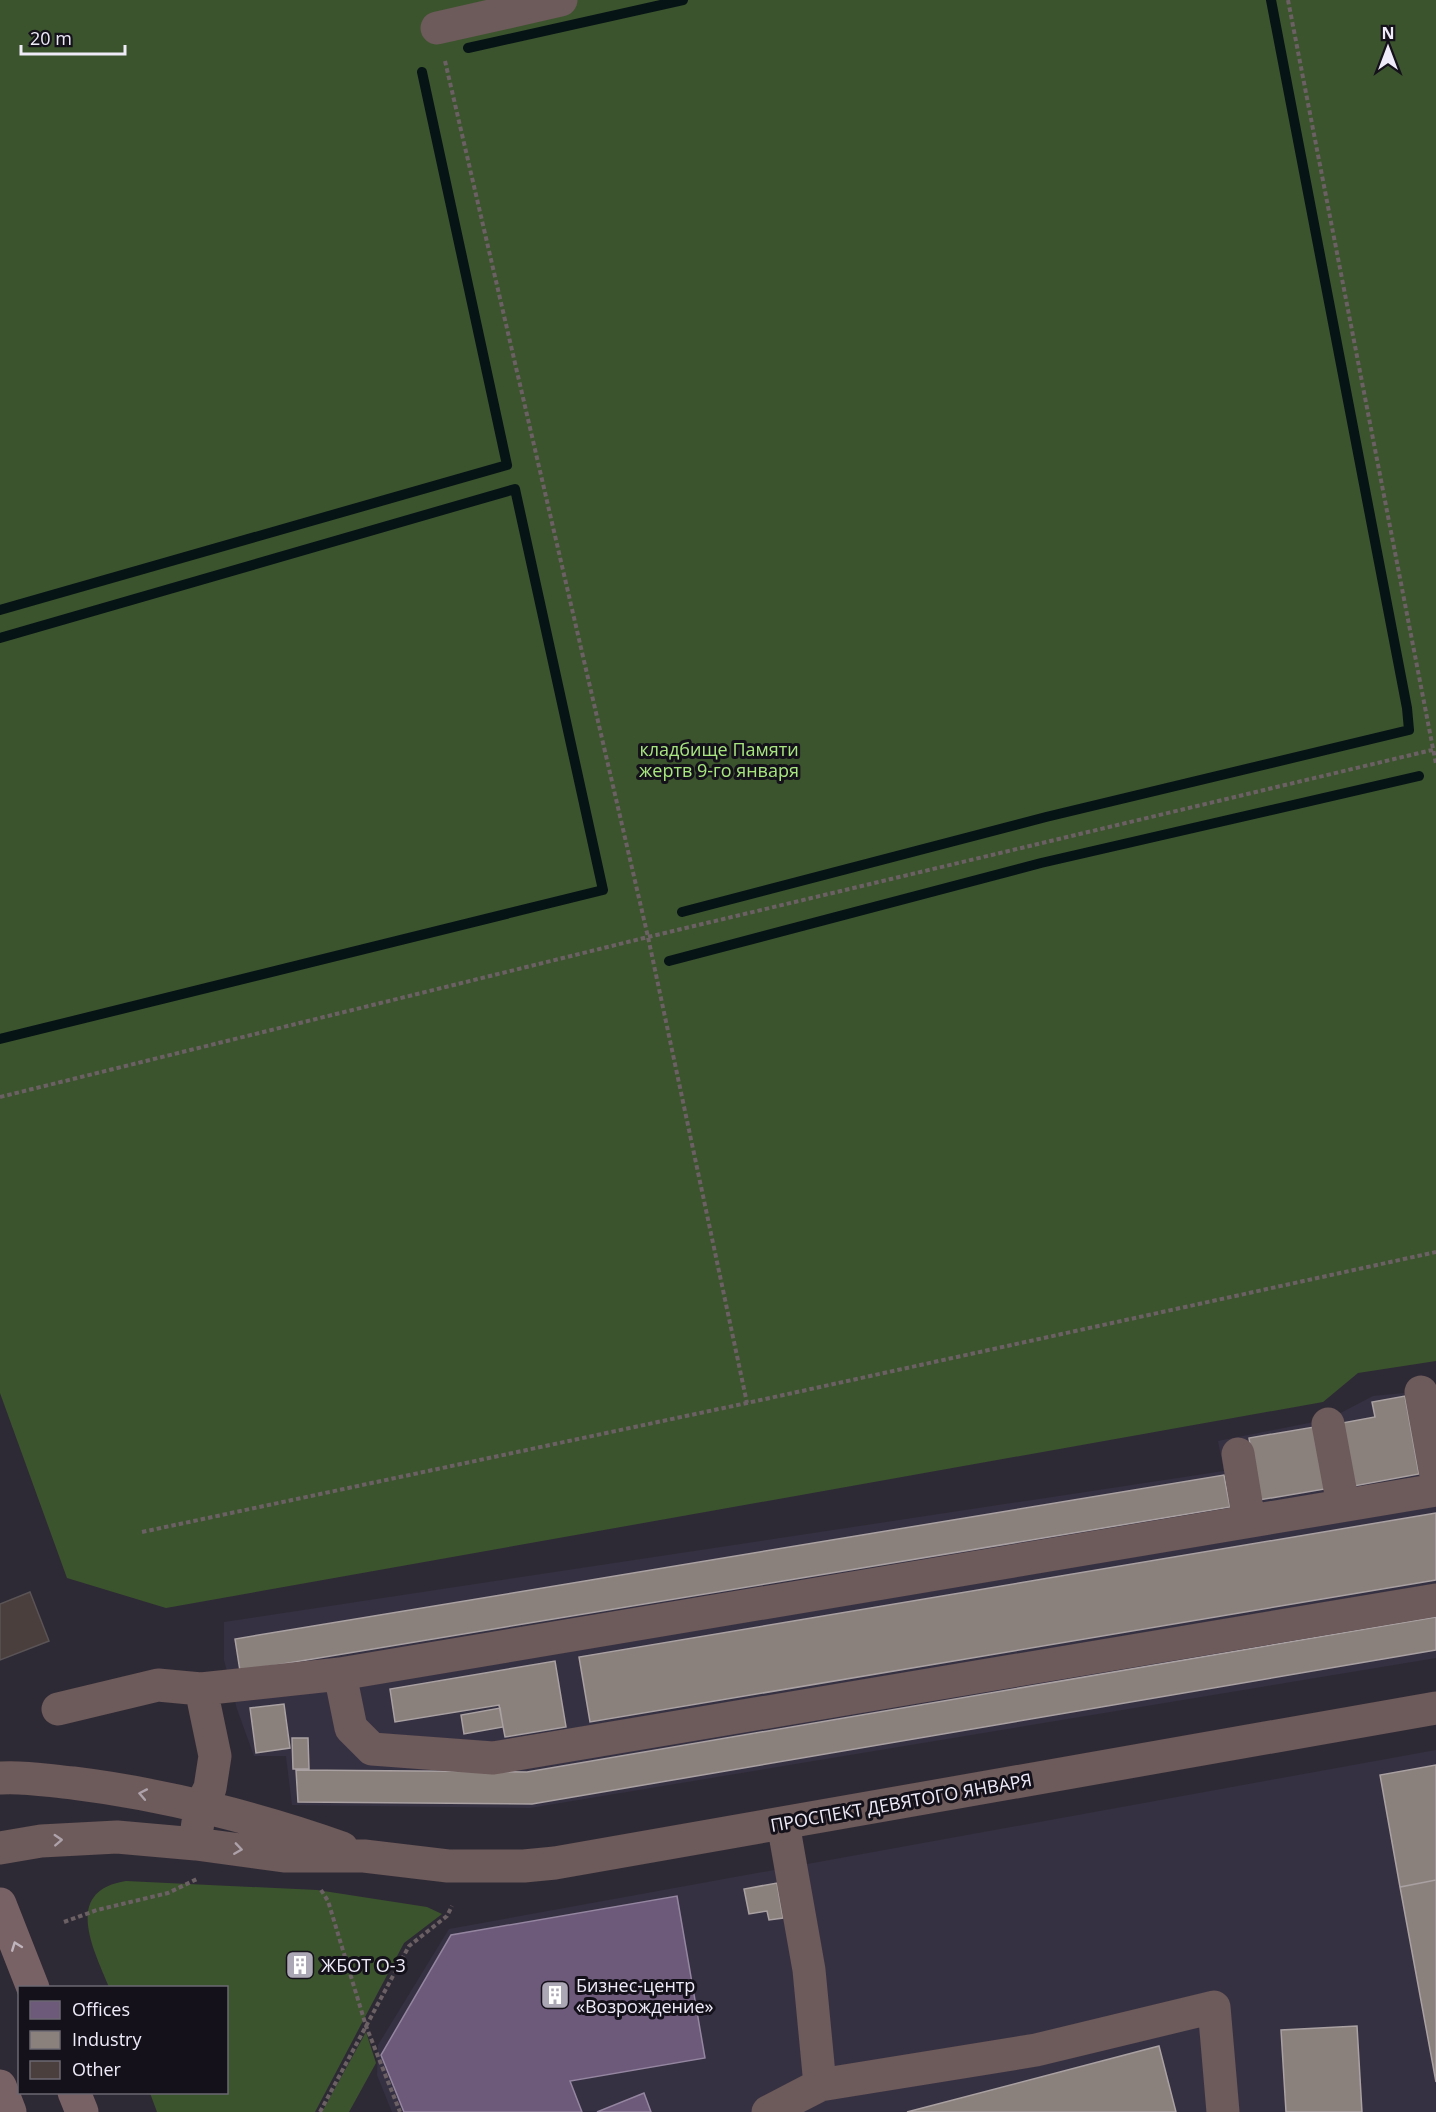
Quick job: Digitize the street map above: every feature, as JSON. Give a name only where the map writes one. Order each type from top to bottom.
[{"type":"main road","points":[[0,1904],[32,1986]]},
{"type":"main road","points":[[0,2086],[10,2112]]},
{"type":"main road","points":[[75,2094],[82,2112]]},
{"type":"street","points":[[437,28],[561,0]]},
{"type":"street","points":[[1421,1392],[1436,1475]]},
{"type":"street","points":[[1328,1424],[1343,1505]]},
{"type":"street","points":[[1238,1455],[1250,1521]]},
{"type":"street","points":[[58,1709],[159,1685],[201,1689],[340,1674],[1436,1490]]},
{"type":"street","points":[[340,1674],[351,1728],[372,1749],[493,1758],[1436,1600]]},
{"type":"street","points":[[196,1844],[200,1808],[210,1788],[215,1756],[201,1689]]},
{"type":"street","name":"ПРОСПЕКТ ДЕВЯТОГО ЯНВАРЯ","points":[[0,1848],[41,1841],[117,1837],[196,1844],[284,1856],[364,1856],[448,1866],[524,1866],[579,1860],[1436,1708]]},
{"type":"street","name":"ПРОСПЕКТ ДЕВЯТОГО ЯНВАРЯ","points":[[0,1778],[17,1777],[107,1787],[287,1828],[364,1856]]},
{"type":"street","points":[[783,1823],[808,1970],[820,2085]]},
{"type":"street","points":[[768,2112],[820,2085],[1036,2050],[1214,2007],[1223,2112]]},
{"type":"path","points":[[1288,0],[1435,749],[1436,764]]},
{"type":"path","points":[[437,28],[648,937],[747,1403]]},
{"type":"path","points":[[0,1097],[648,937],[1435,749]]},
{"type":"path","points":[[142,1532],[747,1403],[1436,1251]]},
{"type":"path","points":[[64,1922],[97,1910],[168,1893],[206,1875]]},
{"type":"path","points":[[316,1885],[328,1901],[366,2026],[400,2112]]},
{"type":"path","points":[[320,2112],[409,1946],[447,1916],[452,1906]]},
{"type":"shaded area","points":[[1436,1390],[1436,1658],[530,1808],[292,1805],[286,1756],[254,1756],[237,1709],[224,1660],[224,1622],[1224,1471],[1218,1441],[1329,1419],[1373,1396]]},
{"type":"shaded area","points":[[1436,1750],[1436,2112],[392,2112],[377,2075],[378,2045],[449,1929]]},
{"type":"green space","name":"кладбище Памяти жертв 9-го января","points":[[0,0],[1436,0],[1436,1361],[1358,1373],[1323,1402],[166,1608],[67,1578],[0,1393]]},
{"type":"green space","points":[[126,1881],[317,1890],[427,1907],[442,1914],[404,1943],[315,2112],[157,2112],[150,2094],[228,2094],[228,1986],[109,1986],[96,1956],[88,1924],[89,1909],[94,1897],[106,1887]]},
{"type":"green space","points":[[366,2032],[376,2063],[349,2112],[322,2112]]},
{"type":"building: Offices","name":"Бизнес-центр «Возрождение»","points":[[677,1896],[705,2058],[570,2081],[582,2112],[404,2112],[381,2055],[451,1935]]},
{"type":"building: Offices","points":[[644,2093],[651,2112],[597,2112]]},
{"type":"building: Industry","points":[[1405,1396],[1419,1474],[1354,1486],[1342,1423],[1375,1417],[1372,1402]]},
{"type":"building: Industry","points":[[1314,1427],[1325,1489],[1259,1500],[1249,1438]]},
{"type":"building: Industry","points":[[1224,1475],[1230,1507],[240,1671],[235,1639]]},
{"type":"building: Industry","points":[[1436,1513],[1436,1580],[590,1722],[579,1657]]},
{"type":"building: Industry","points":[[1436,1617],[1436,1650],[532,1804],[298,1802],[296,1770],[527,1772]]},
{"type":"building: Industry","points":[[555,1661],[566,1727],[505,1737],[499,1705],[395,1722],[390,1689]]},
{"type":"building: Industry","points":[[284,1704],[290,1748],[256,1753],[250,1708]]},
{"type":"building: Industry","points":[[500,1708],[503,1727],[464,1734],[461,1715]]},
{"type":"building: Industry","points":[[292,1738],[308,1738],[309,1769],[293,1769]]},
{"type":"building: Industry","points":[[1436,1765],[1436,1880],[1400,1887],[1380,1775]]},
{"type":"building: Industry","points":[[1436,1880],[1436,2082],[1400,1887]]},
{"type":"building: Industry","points":[[777,1883],[783,1918],[769,1920],[767,1911],[749,1914],[744,1889]]},
{"type":"building: Industry","points":[[1357,2026],[1362,2112],[1286,2112],[1281,2030]]},
{"type":"building: Industry","points":[[1159,2046],[1176,2112],[907,2112]]},
{"type":"building: Other","points":[[30,1592],[49,1641],[0,1660],[0,1604]]},
{"type":"building: Other","name":"ЖБОТ О-3","points":[[299,1957],[305,1959],[307,1965],[305,1971],[299,1973],[293,1971],[291,1965],[293,1959]]},
{"type":"waterway","points":[[468,48],[683,0]]},
{"type":"waterway","points":[[682,912],[1046,817],[1409,730],[1407,708],[1271,0]]},
{"type":"waterway","points":[[0,610],[507,465],[422,72]]},
{"type":"waterway","points":[[0,638],[515,489],[603,890],[0,1039]]},
{"type":"waterway","points":[[669,961],[1041,863],[1419,776]]},
{"type":"place","name":"ЖБОТ О-3","points":[[300,1965]]},
{"type":"place","name":"Бизнес-центр «Возрождение»","points":[[555,1995]]}]
